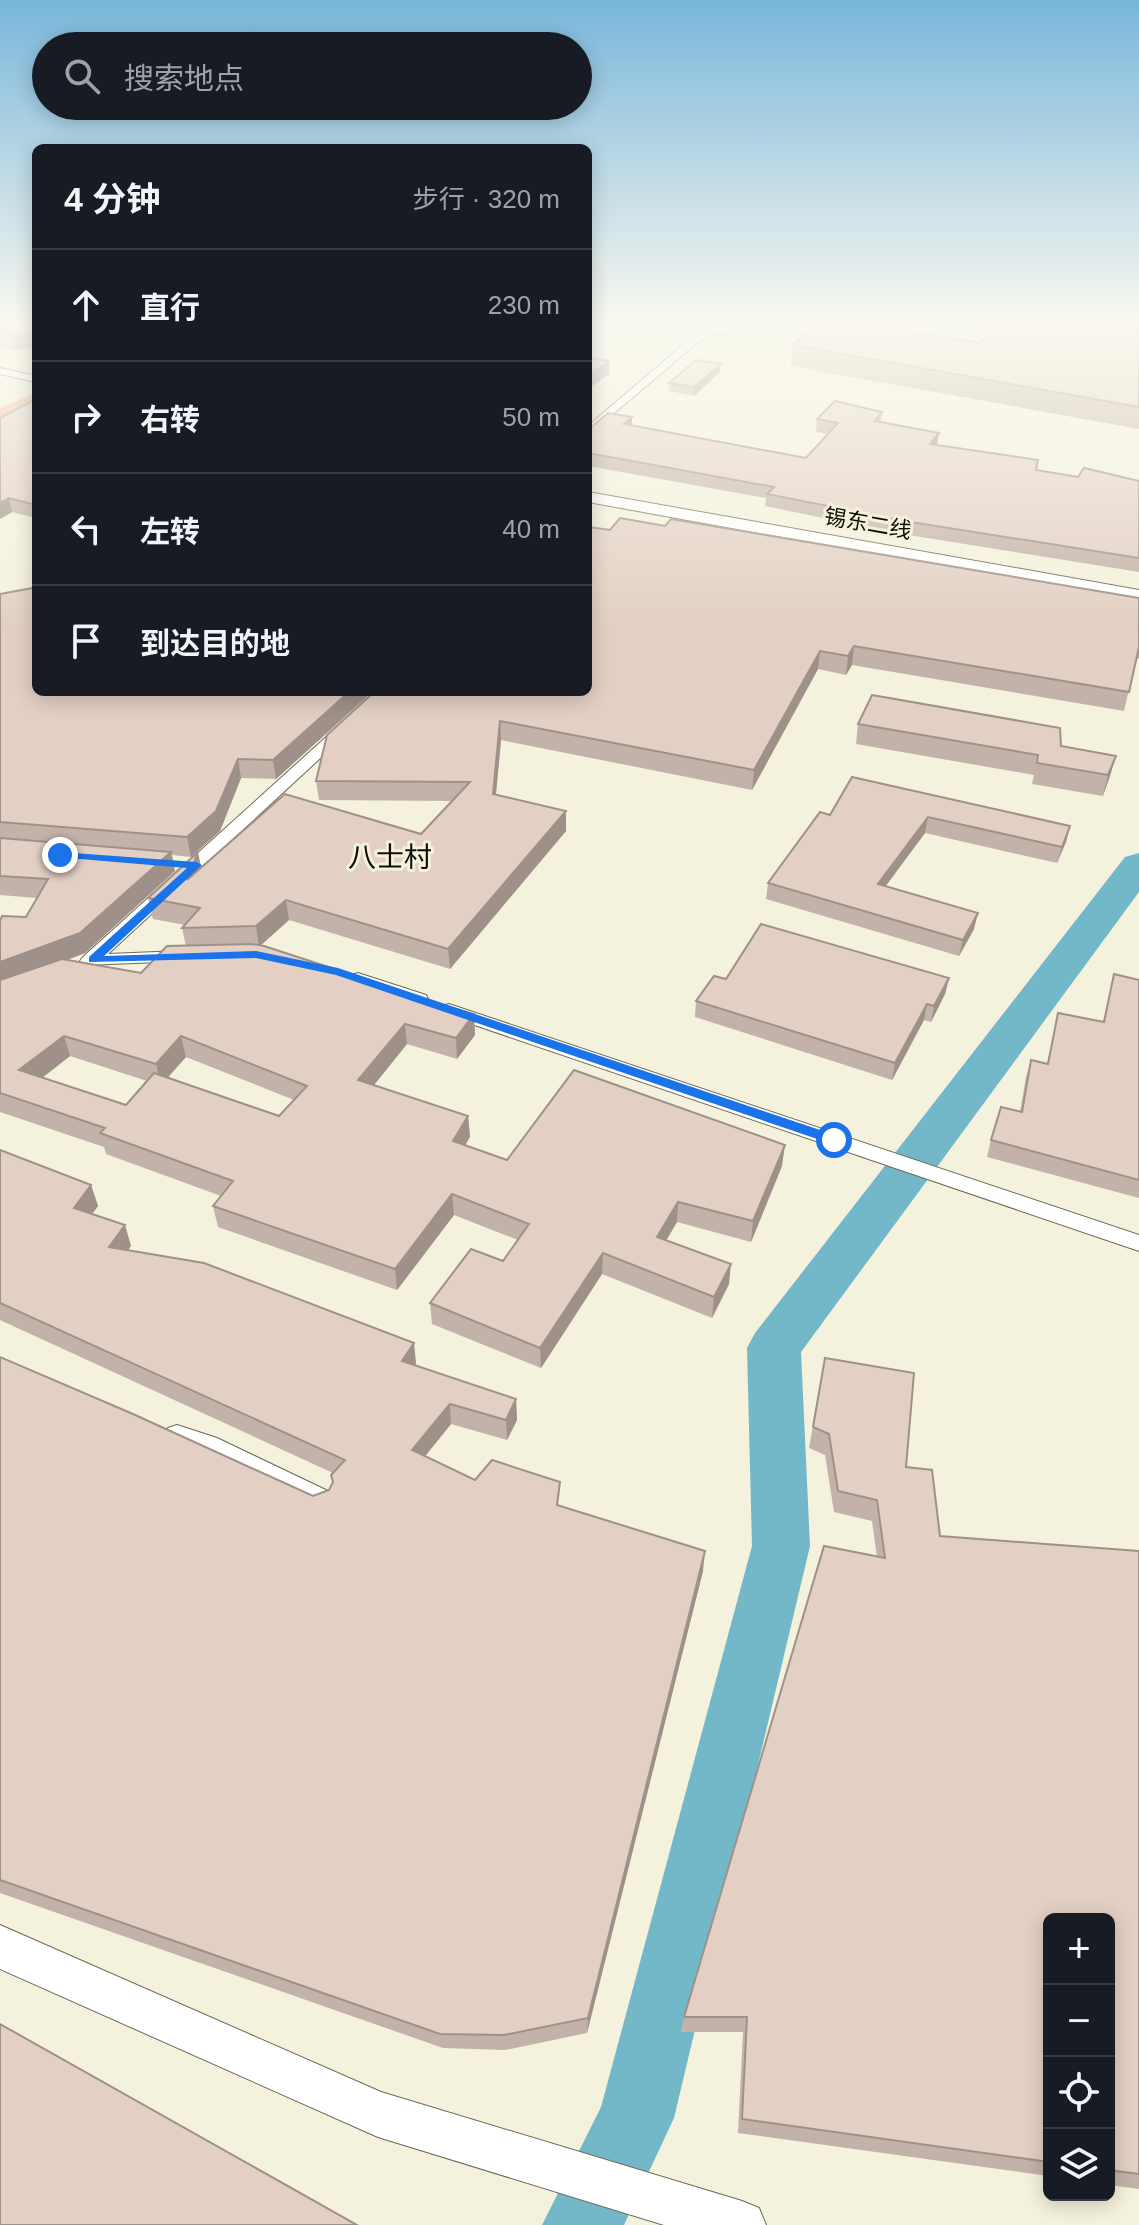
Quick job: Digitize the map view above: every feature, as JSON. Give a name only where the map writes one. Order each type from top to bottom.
[{"type":"main road","name":"锡东二线","points":[[592,500],[1139,596]]},
{"type":"main road","points":[[0,1947],[378,2114],[742,2225]]},
{"type":"street","points":[[93,960],[381,696]]},
{"type":"street","points":[[166,863],[196,865]]},
{"type":"street","points":[[66,970],[93,960],[197,956]]},
{"type":"street","points":[[338,972],[1139,1243]]},
{"type":"street","points":[[159,1427],[199,1445],[208,1445],[321,1500]]},
{"type":"building","points":[[0,424],[32,424],[32,504],[9,498],[0,503]]},
{"type":"building","points":[[595,424],[624,424],[806,458],[837,424],[890,424],[939,433],[930,444],[1038,460],[1036,470],[1078,477],[1084,468],[1139,481],[1139,558],[898,520],[767,494],[774,487],[592,454],[592,427]]},
{"type":"building","points":[[620,518],[665,526],[671,519],[1139,598],[1139,647],[1129,692],[854,646],[848,656],[820,651],[754,770],[500,721],[493,794],[566,811],[448,949],[286,900],[256,926],[182,928],[200,908],[148,898],[198,852],[187,880],[285,794],[421,834],[470,782],[316,781],[327,735],[370,696],[592,696],[592,528],[610,530]]},
{"type":"building","points":[[32,588],[32,696],[345,696],[273,760],[238,759],[216,811],[187,837],[0,822],[0,594]]},
{"type":"building","points":[[872,695],[1060,728],[1061,746],[1116,756],[1108,775],[1037,763],[1038,755],[858,724]]},
{"type":"building","points":[[852,777],[1070,826],[1062,847],[928,817],[878,884],[978,913],[963,940],[768,883],[820,812],[830,815]]},
{"type":"building","points":[[0,838],[171,852],[80,933],[0,962],[2,916],[26,917],[48,879],[0,876]]},
{"type":"building","points":[[761,924],[949,978],[934,1006],[927,1004],[895,1063],[696,1001],[714,976],[726,979]]},
{"type":"building","points":[[167,946],[264,946],[384,985],[382,987],[474,1014],[456,1038],[405,1024],[358,1080],[468,1116],[453,1141],[507,1160],[574,1070],[785,1145],[753,1221],[678,1202],[657,1237],[731,1264],[714,1297],[603,1253],[540,1348],[430,1303],[471,1249],[503,1261],[529,1224],[452,1194],[395,1269],[213,1206],[233,1181],[100,1133],[105,1128],[0,1093],[0,980],[62,959],[141,973]],"holes":[[[64,1036],[156,1064],[181,1036],[307,1086],[279,1116],[154,1073],[126,1105],[19,1070]]]},
{"type":"building","points":[[1114,974],[1139,980],[1139,1180],[991,1140],[1001,1107],[1022,1112],[1031,1060],[1048,1064],[1058,1013],[1104,1022]]},
{"type":"building","points":[[0,1150],[91,1185],[74,1208],[125,1225],[109,1247],[204,1263],[414,1343],[402,1361],[516,1399],[506,1420],[450,1404],[412,1450],[475,1480],[492,1460],[560,1482],[557,1505],[705,1551],[588,2018],[504,2035],[440,2034],[0,1880],[0,1357],[313,1496],[329,1490],[333,1482],[331,1475],[345,1460],[0,1303]]},
{"type":"building","points":[[825,1358],[914,1373],[906,1467],[932,1470],[940,1536],[1139,1551],[1139,2174],[1115,2171],[1115,1913],[1043,1913],[1043,2161],[742,2119],[747,2017],[684,2017],[824,1546],[885,1558],[877,1500],[838,1491],[829,1434],[813,1427]]},
{"type":"building","points":[[0,2024],[357,2225],[0,2225]]},
{"type":"waterway","points":[[582,2225],[636,2118],[781,1546],[774,1348],[1139,865]]},
{"type":"district","name":"八士村","points":[[390,857]]},
{"type":"route","points":[[60,855],[196,865],[93,960],[256,955],[338,972],[834,1140]]}]
